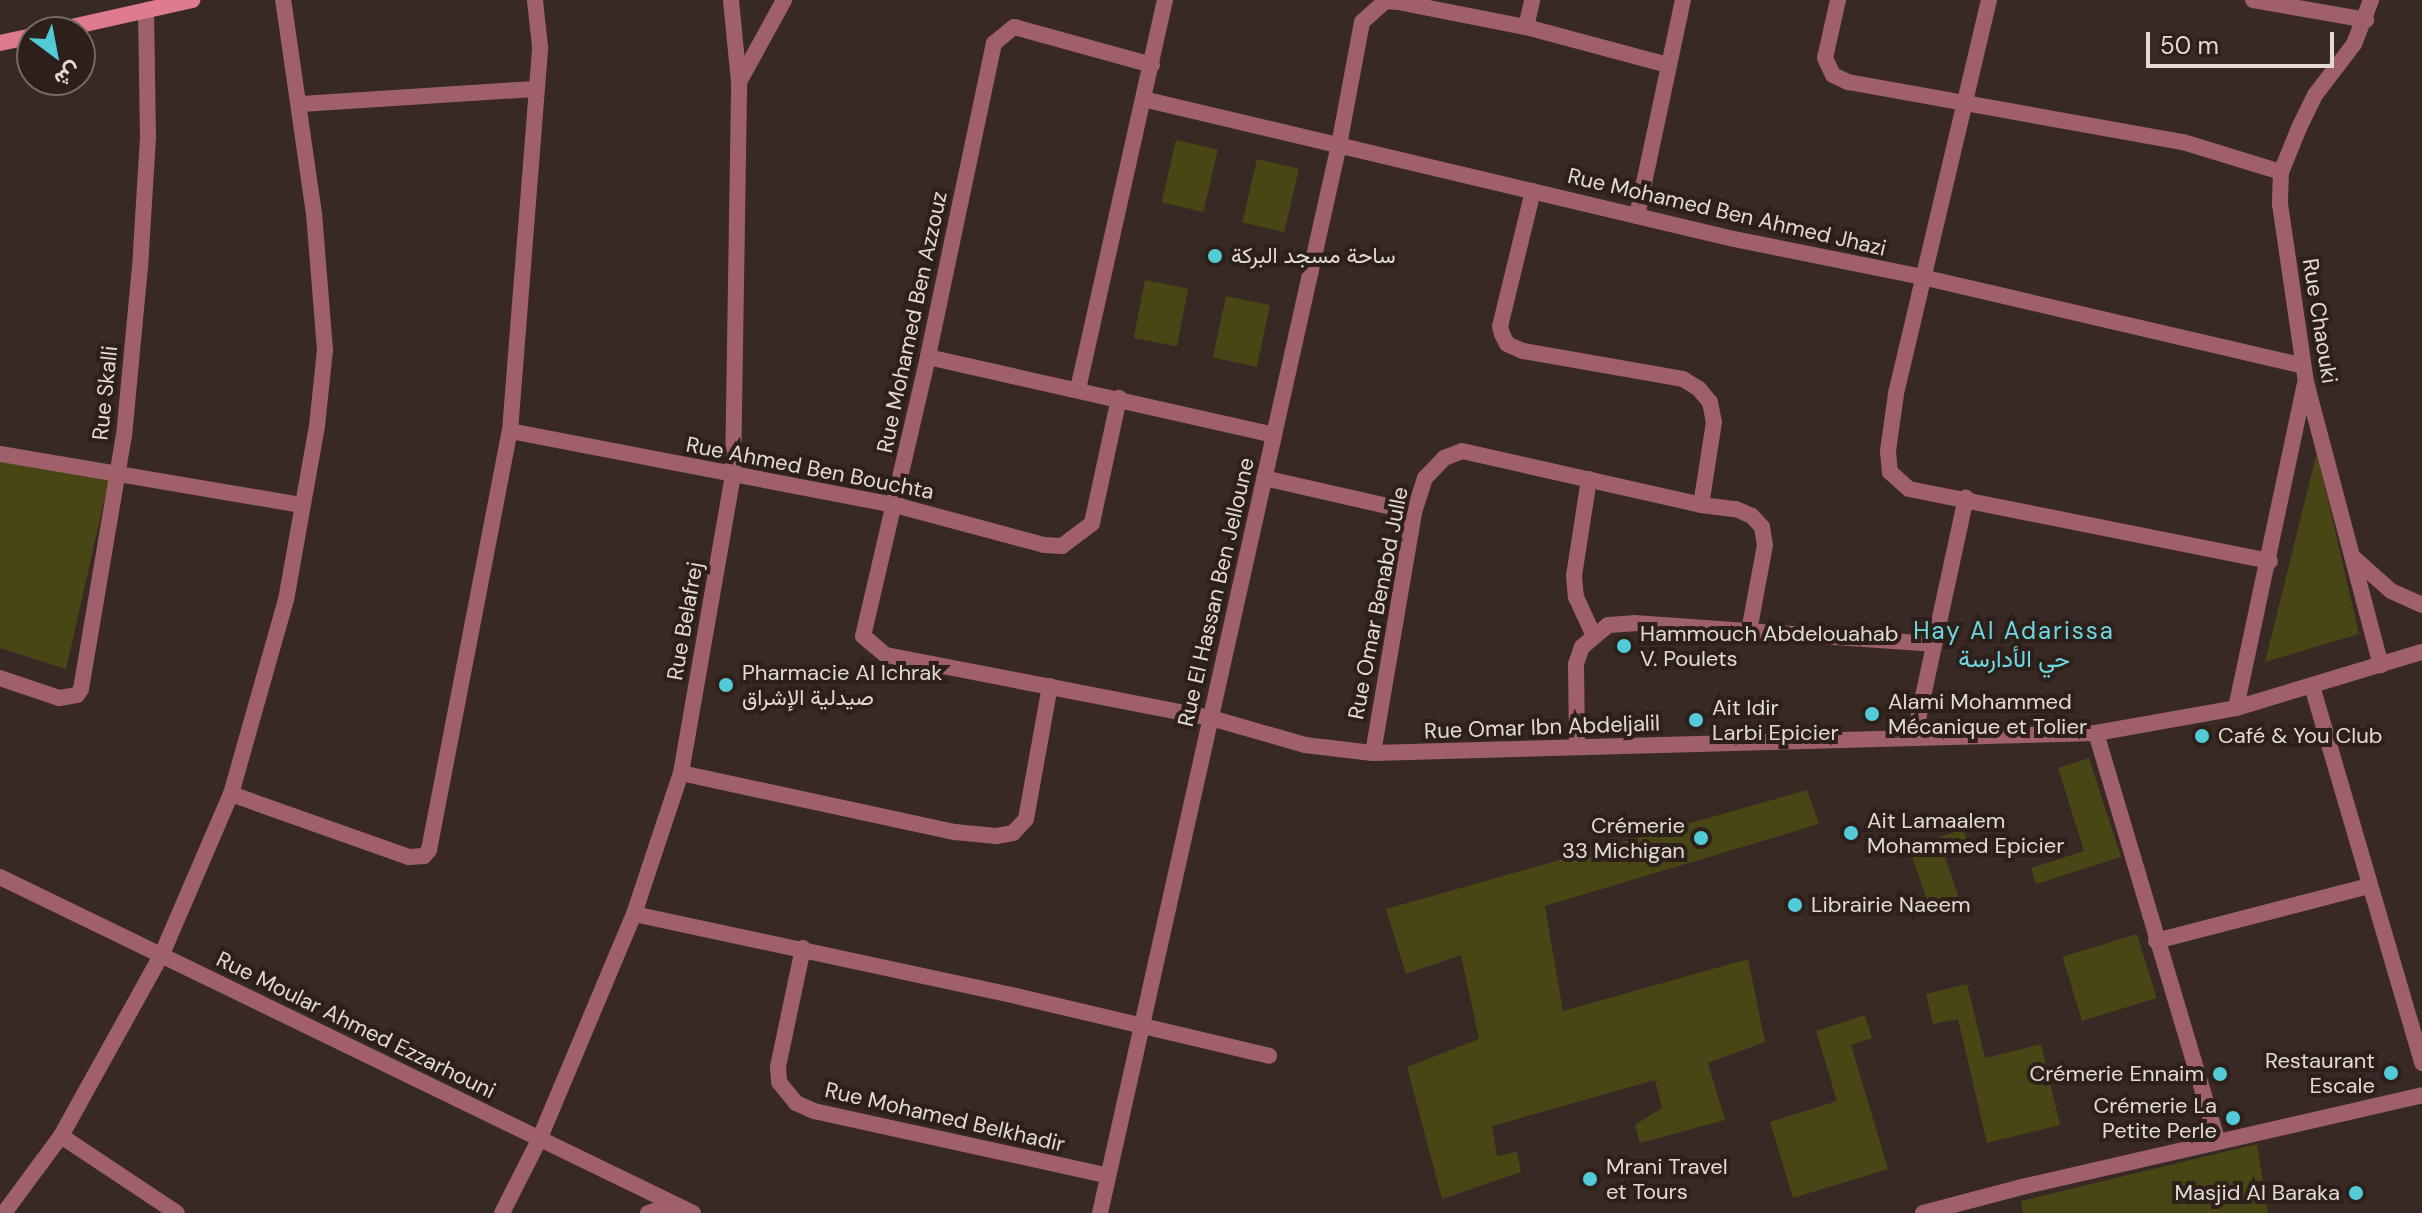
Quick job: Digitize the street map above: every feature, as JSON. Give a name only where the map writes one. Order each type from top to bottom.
[{"type":"main road","points":[[96,22],[192,0]]},
{"type":"street","points":[[4,1213],[61,1136],[162,954],[231,794],[286,600],[317,426],[325,350],[323,289],[301,104],[283,0]]},
{"type":"street","points":[[231,794],[409,857],[424,856],[429,850],[510,431],[540,47],[535,0]]},
{"type":"street","name":"Rue Belafrej","points":[[502,1213],[539,1140],[634,914],[681,773],[733,474],[739,82],[731,0]]},
{"type":"street","name":"Rue Belafrej","points":[[739,82],[784,0]]},
{"type":"street","points":[[1078,389],[1165,0]]},
{"type":"street","points":[[1532,0],[1526,27],[1668,65]]},
{"type":"street","points":[[1637,216],[1683,0]]},
{"type":"street","points":[[1838,0],[1825,58],[1833,75],[1848,82],[2183,142],[2281,172]]},
{"type":"street","points":[[1989,0],[1896,394],[1887,463],[1898,483],[1909,489],[2270,561]]},
{"type":"street","points":[[2253,0],[2366,20]]},
{"type":"street","name":"Rue Chaouki","points":[[2371,0],[2366,20],[2354,44],[2315,95],[2281,172],[2280,204],[2304,374],[2381,665]]},
{"type":"street","name":"Rue El Hassan Ben Jelloune","points":[[1100,1213],[1106,1175],[1339,145],[1362,22],[1385,1],[1526,27]]},
{"type":"street","name":"Rue Skalli","points":[[0,678],[59,698],[77,695],[81,689],[117,473],[140,268],[148,137],[146,11]]},
{"type":"street","name":"Rue Mohamed Ben Azzouz","points":[[863,636],[928,357],[994,43],[1014,27],[1152,65]]},
{"type":"street","points":[[301,104],[535,89]]},
{"type":"street","name":"Rue Mohamed Ben Ahmed Jhazi","points":[[1143,99],[1637,216],[1922,277],[2304,374]]},
{"type":"street","points":[[1533,191],[1500,326],[1507,344],[1523,351],[1683,379],[1699,389],[1710,402],[1714,422],[1701,505]]},
{"type":"street","points":[[928,357],[1274,435]]},
{"type":"street","points":[[2236,708],[2270,561],[2304,374]]},
{"type":"street","name":"Rue Ahmed Ben Bouchta","points":[[510,431],[895,505],[1044,545],[1062,546],[1092,523],[1119,398]]},
{"type":"street","name":"Rue Omar Benabd Julle","points":[[1373,753],[1414,512],[1425,478],[1444,458],[1462,451],[1589,479]]},
{"type":"street","points":[[0,454],[302,505]]},
{"type":"street","points":[[1264,478],[1414,512]]},
{"type":"street","points":[[1593,634],[1576,597],[1574,576],[1589,479],[1701,505],[1736,509],[1752,516],[1762,527],[1765,545],[1749,631]]},
{"type":"street","points":[[1914,738],[1966,498]]},
{"type":"street","points":[[2355,558],[2391,591],[2422,605]]},
{"type":"street","points":[[1577,745],[1576,664],[1582,647],[1593,634],[1608,625],[1634,623],[1932,644]]},
{"type":"street","name":"Rue Omar Ibn Abdeljalil","points":[[863,636],[886,655],[1211,718],[1305,745],[1373,753],[2096,733],[2236,708],[2422,652]]},
{"type":"street","points":[[681,773],[955,832],[996,836],[1013,833],[1026,819],[1050,686]]},
{"type":"street","points":[[2312,686],[2422,1063]]},
{"type":"street","points":[[2096,733],[2218,1141]]},
{"type":"street","name":"Rue Moular Ahmed Ezzarhouni","points":[[0,877],[693,1213]]},
{"type":"street","points":[[2156,941],[2369,886]]},
{"type":"street","points":[[634,914],[803,948],[1269,1056]]},
{"type":"street","name":"Rue Mohamed Belkhadir","points":[[803,948],[778,1067],[779,1082],[796,1103],[814,1111],[1106,1175]]},
{"type":"street","points":[[1923,1213],[2422,1095]]},
{"type":"street","points":[[61,1136],[177,1213]]},
{"type":"street","points":[[648,1213],[673,1205]]},
{"type":"shaded area","points":[[1176,140],[1218,150],[1204,212],[1162,202]]},
{"type":"shaded area","points":[[1257,159],[1299,169],[1284,232],[1242,222]]},
{"type":"shaded area","points":[[1145,280],[1188,288],[1177,346],[1134,338]]},
{"type":"shaded area","points":[[1226,296],[1270,305],[1257,367],[1213,358]]},
{"type":"shaded area","points":[[2317,452],[2359,634],[2265,662]]},
{"type":"shaded area","points":[[0,458],[109,479],[66,669],[0,648]]},
{"type":"shaded area","points":[[2089,758],[2121,857],[2036,884],[2031,868],[2084,851],[2058,768]]},
{"type":"shaded area","points":[[1807,790],[1819,824],[1545,906],[1563,1011],[1748,959],[1765,1042],[1708,1063],[1725,1120],[1640,1143],[1635,1125],[1662,1108],[1655,1080],[1492,1126],[1497,1156],[1517,1152],[1521,1172],[1442,1199],[1407,1067],[1479,1039],[1461,955],[1406,974],[1386,909]]},
{"type":"shaded area","points":[[1963,829],[1970,848],[1945,857],[1959,898],[1930,908],[1909,848]]},
{"type":"shaded area","points":[[2137,934],[2157,998],[2082,1021],[2062,957]]},
{"type":"shaded area","points":[[1967,984],[1985,1058],[2041,1044],[2060,1125],[1987,1143],[1958,1019],[1933,1024],[1926,994]]},
{"type":"shaded area","points":[[1865,1015],[1872,1038],[1851,1045],[1888,1169],[1793,1198],[1770,1122],[1837,1101],[1816,1031]]},
{"type":"shaded area","points":[[2257,1144],[2268,1213],[2023,1213],[2021,1201]]},
{"type":"place","name":"ساحة مسجد البركة","points":[[1215,256]]},
{"type":"place","name":"Hammouch Abdelouahab V. Poulets","points":[[1624,646]]},
{"type":"place","name":"Pharmacie Al Ichrak صيدلية الإشراق","points":[[726,685]]},
{"type":"place","name":"Alami Mohammed Mécanique et Tolier","points":[[1872,714]]},
{"type":"place","name":"Ait Idir Larbi Epicier","points":[[1696,720]]},
{"type":"place","name":"Café & You Club","points":[[2202,736]]},
{"type":"place","name":"Ait Lamaalem Mohammed Epicier","points":[[1851,833]]},
{"type":"place","name":"Crémerie 33 Michigan","points":[[1701,838]]},
{"type":"place","name":"Librairie Naeem","points":[[1795,905]]},
{"type":"place","name":"Restaurant Escale","points":[[2391,1073]]},
{"type":"place","name":"Crémerie Ennaim","points":[[2220,1074]]},
{"type":"place","name":"Crémerie La Petite Perle","points":[[2233,1118]]},
{"type":"place","name":"Mrani Travel et Tours","points":[[1590,1179]]},
{"type":"place","name":"Masjid Al Baraka","points":[[2356,1193]]},
{"type":"district","name":"Hay Al Adarissa حي الأدارسة","points":[[2014,645]]}]
